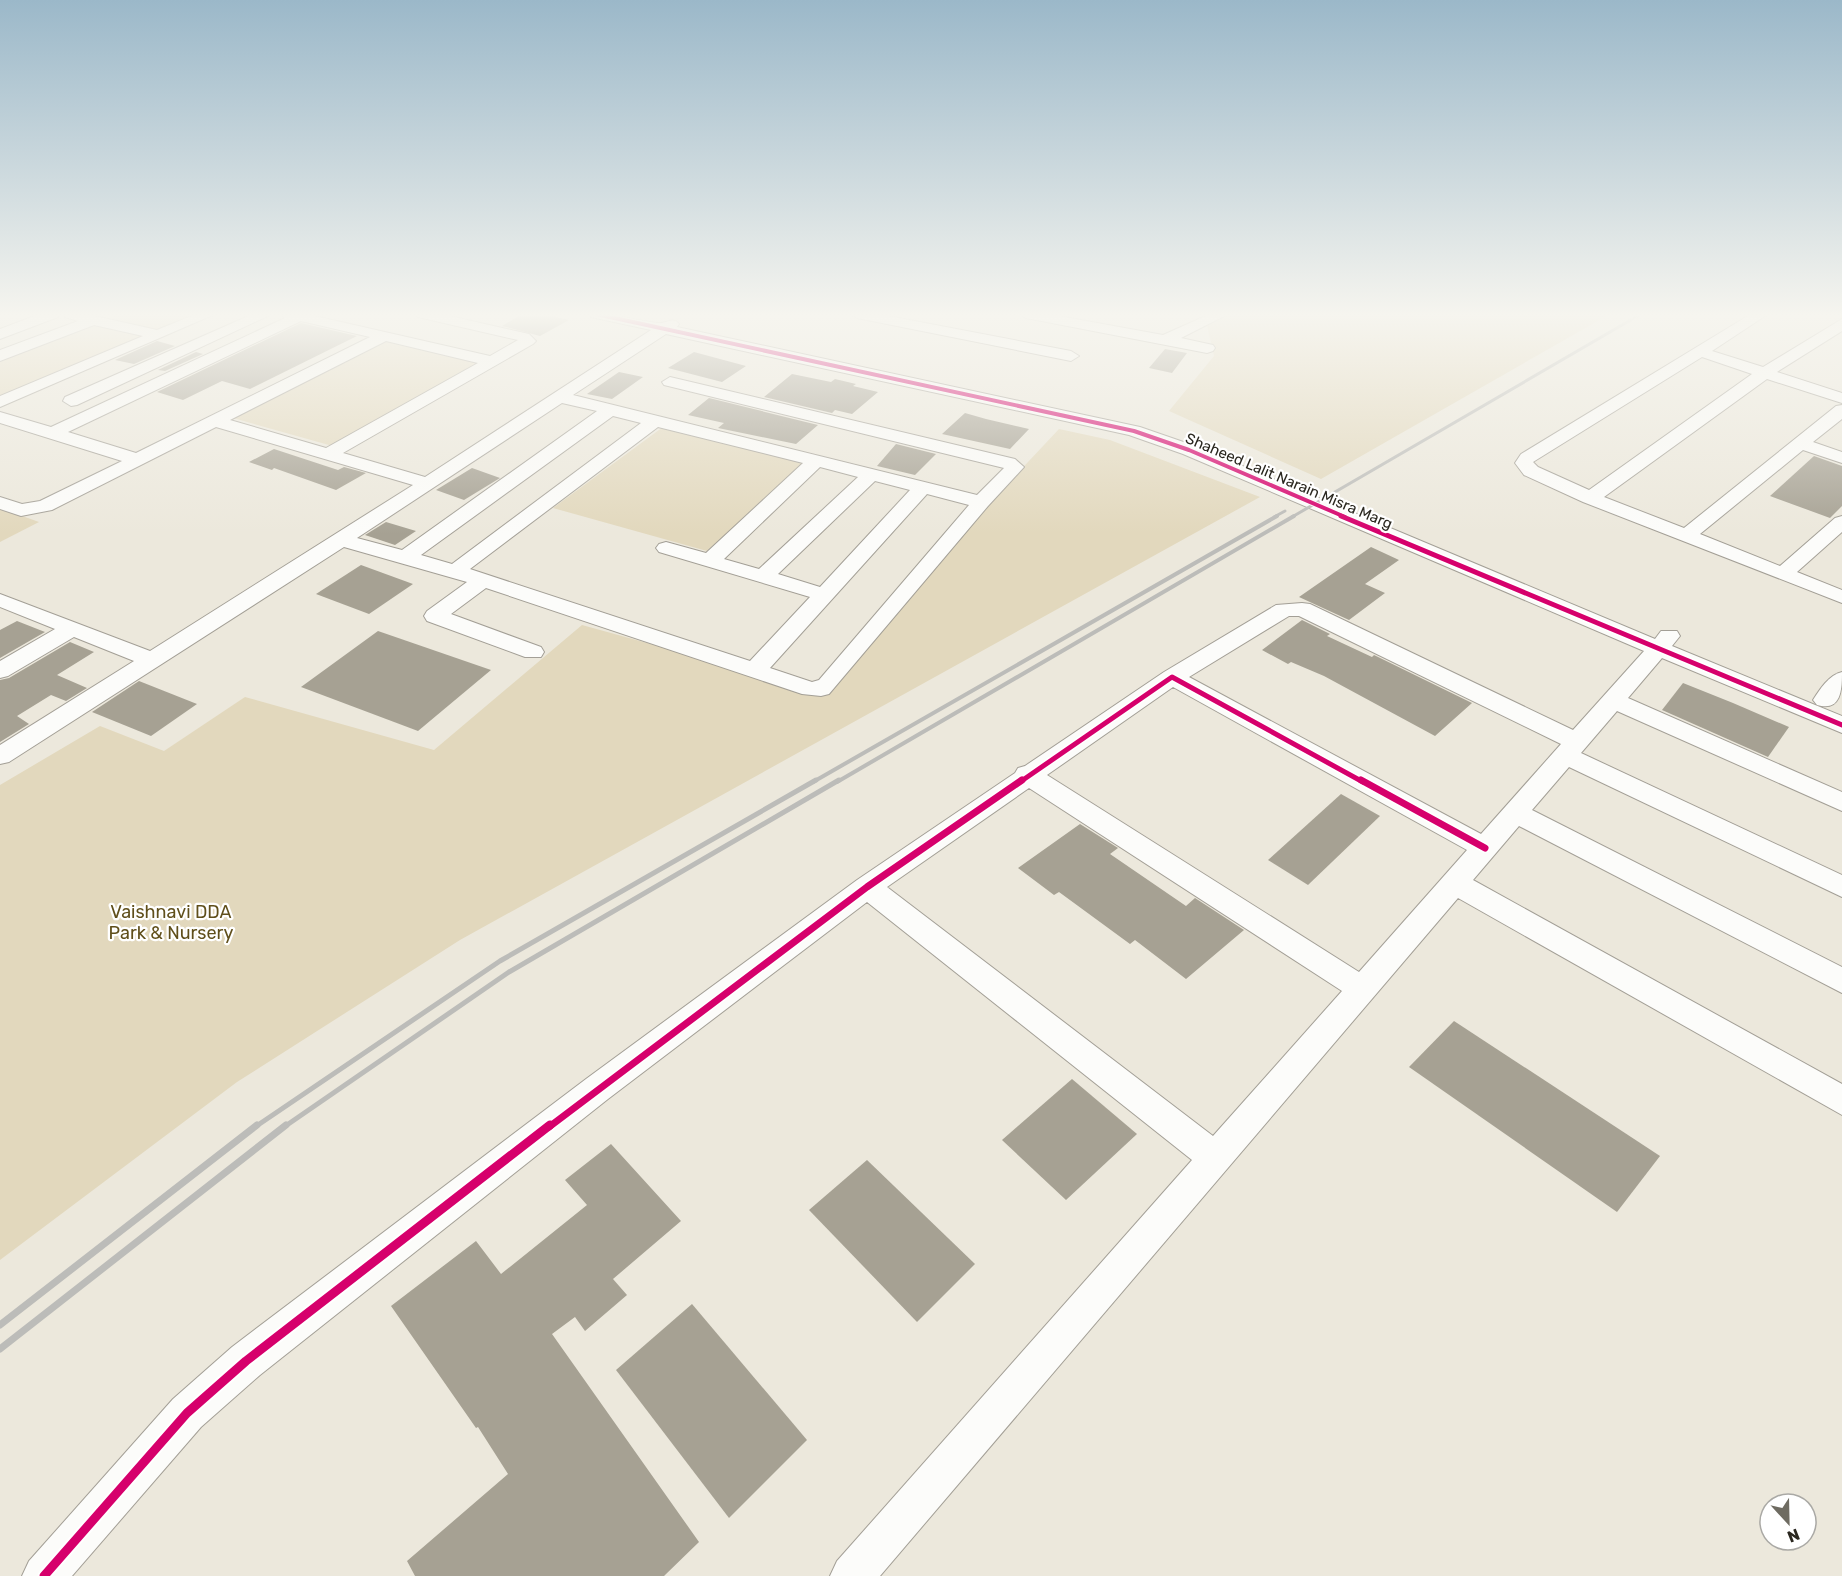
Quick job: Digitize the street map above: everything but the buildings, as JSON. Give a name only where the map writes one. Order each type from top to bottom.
[{"type":"street","points":[[0,402],[34,388]]},
{"type":"street","points":[[71,401],[101,388]]},
{"type":"street","points":[[53,433],[146,388]]},
{"type":"street","points":[[0,503],[21,510],[39,508],[281,388]]},
{"type":"street","points":[[328,454],[445,388]]},
{"type":"street","points":[[0,756],[341,540],[572,388]]},
{"type":"street","points":[[341,540],[455,571],[810,688],[821,689],[827,685],[981,502],[1014,470],[1014,465],[693,388]]},
{"type":"street","name":"Shaheed Lalit Narain Misra Marg","points":[[950,388],[1134,431],[1189,450],[1663,642],[1834,703]]},
{"type":"street","points":[[1643,388],[1527,458],[1524,463],[1531,471],[1590,498],[1842,597]]},
{"type":"street","points":[[1590,498],[1744,388]]},
{"type":"street","points":[[1809,388],[1842,398]]},
{"type":"street","points":[[559,397],[981,502]]},
{"type":"street","points":[[405,558],[611,409]]},
{"type":"street","points":[[1686,536],[1842,410]]},
{"type":"street","points":[[0,417],[135,459]]},
{"type":"street","points":[[455,571],[656,420]]},
{"type":"street","points":[[213,421],[427,483]]},
{"type":"street","points":[[1799,443],[1842,458]]},
{"type":"street","points":[[710,561],[817,460]]},
{"type":"street","points":[[763,577],[872,474]]},
{"type":"street","points":[[756,669],[822,594],[923,487]]},
{"type":"street","points":[[1783,574],[1842,522]]},
{"type":"street","points":[[666,548],[822,594]]},
{"type":"street","points":[[483,580],[435,616],[533,652]]},
{"type":"street","points":[[0,600],[153,660]]},
{"type":"street","points":[[0,621],[21,609]]},
{"type":"street","points":[[44,1576],[187,1413],[246,1361],[597,1089],[867,887],[1026,774],[1172,677],[1284,610],[1302,609],[1842,887]]},
{"type":"street","points":[[0,671],[73,628]]},
{"type":"street","points":[[852,1576],[1663,642]]},
{"type":"street","name":"Shaheed Lalit Narain Misra Marg","points":[[1663,642],[1842,724]]},
{"type":"street","points":[[1172,677],[1485,848]]},
{"type":"street","points":[[1834,703],[1842,679]]},
{"type":"street","points":[[1613,700],[1842,802]]},
{"type":"street","points":[[1026,774],[1362,989]]},
{"type":"street","points":[[1515,813],[1842,981]]},
{"type":"street","points":[[1455,883],[1842,1101]]},
{"type":"street","points":[[867,887],[1216,1158]]},
{"type":"green space","points":[[0,388],[25,388],[0,398]]},
{"type":"green space","points":[[292,388],[440,388],[336,447],[233,418]]},
{"type":"green space","points":[[1188,388],[1481,388],[1321,479],[1169,411]]},
{"type":"green space","points":[[663,427],[807,462],[707,551],[553,508]]},
{"type":"green space","name":"Vaishnavi DDA Park & Nursery","points":[[1059,429],[1110,440],[1260,497],[460,940],[237,1082],[0,1260],[0,785],[100,726],[164,751],[245,697],[434,750],[582,625],[814,689]]},
{"type":"green space","points":[[0,508],[39,522],[0,542]]},
{"type":"railway","points":[[1292,517],[1515,388]]},
{"type":"railway","points":[[1274,517],[1285,511]]},
{"type":"railway","points":[[813,782],[1277,516]]},
{"type":"railway","points":[[837,782],[1294,516]]},
{"type":"railway","points":[[255,1127],[500,961],[816,780]]},
{"type":"railway","points":[[284,1127],[509,972],[839,780]]},
{"type":"railway","points":[[0,1325],[257,1125]]},
{"type":"railway","points":[[0,1349],[286,1125]]},
{"type":"cycle path","points":[[934,388],[1134,431],[1189,450],[1421,550],[1842,725]]},
{"type":"cycle path","points":[[44,1576],[187,1413],[246,1361],[597,1089],[867,887],[1172,677],[1485,848]]}]
